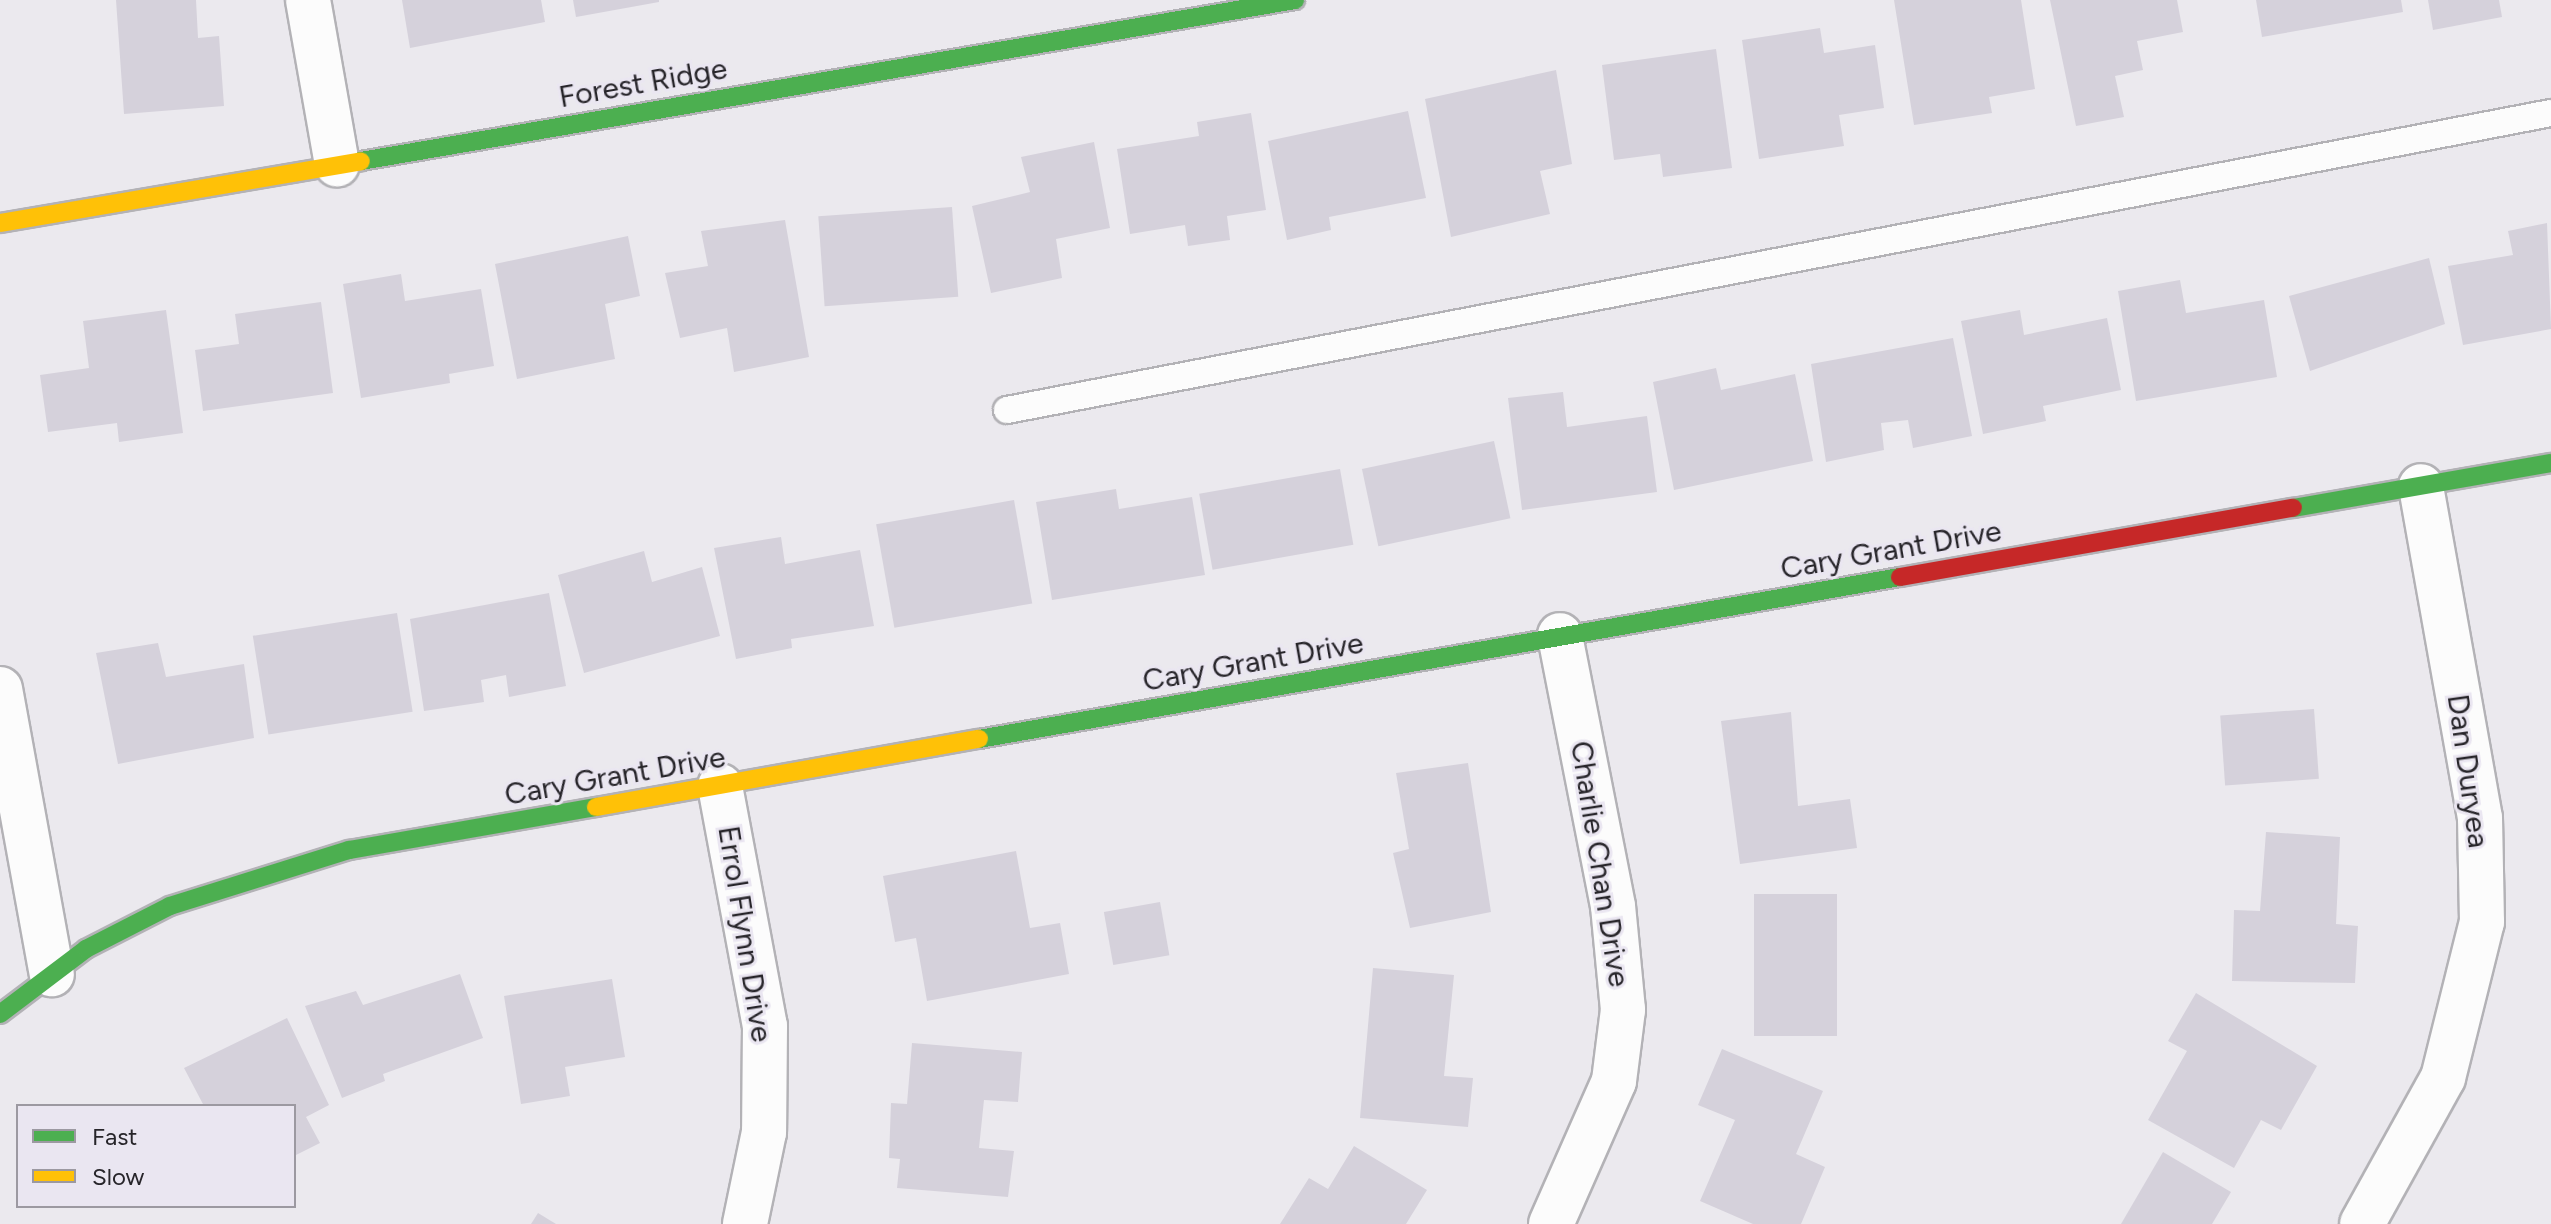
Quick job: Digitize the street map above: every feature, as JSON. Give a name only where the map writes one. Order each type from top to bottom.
[{"type":"street","points":[[308,0],[337,164]]},
{"type":"street","name":"Forest Ridge","points":[[0,223],[1295,0]]},
{"type":"street","name":"Cary Grant Drive","points":[[0,1014],[52,974],[170,906],[255,875],[349,850],[2551,463]]},
{"type":"street","name":"Dan Duryea","points":[[2362,1224],[2443,1078],[2482,922],[2480,818],[2421,486]]},
{"type":"street","name":"Charlie Chan Drive","points":[[1551,1224],[1614,1081],[1623,1010],[1613,906],[1560,635]]},
{"type":"street","points":[[0,689],[52,974]]},
{"type":"street","name":"Errol Flynn Drive","points":[[720,786],[765,1026],[764,1132],[745,1224]]},
{"type":"lane","points":[[1007,410],[2551,113]]},
{"type":"building","points":[[116,0],[196,0],[198,38],[219,36],[224,106],[124,114]]},
{"type":"building","points":[[402,0],[541,0],[545,22],[410,48]]},
{"type":"building","points":[[573,0],[659,0],[659,2],[576,17]]},
{"type":"building","points":[[1894,0],[2021,0],[2035,89],[1989,97],[1992,113],[1914,125]]},
{"type":"building","points":[[2050,0],[2177,0],[2183,32],[2137,41],[2143,70],[2115,76],[2124,117],[2076,126]]},
{"type":"building","points":[[2256,0],[2401,0],[2403,12],[2262,37]]},
{"type":"building","points":[[2428,0],[2499,0],[2502,17],[2433,30]]},
{"type":"building","points":[[1820,28],[1824,53],[1875,45],[1884,108],[1839,115],[1844,146],[1759,159],[1742,40]]},
{"type":"building","points":[[1716,49],[1732,168],[1663,177],[1660,154],[1614,160],[1602,65]]},
{"type":"building","points":[[1556,70],[1572,164],[1540,171],[1550,214],[1451,237],[1425,99]]},
{"type":"building","points":[[1408,111],[1426,198],[1329,217],[1331,230],[1287,240],[1268,141]]},
{"type":"building","points":[[1251,113],[1266,210],[1227,216],[1230,240],[1188,246],[1185,225],[1130,234],[1117,149],[1199,136],[1197,122]]},
{"type":"building","points":[[1094,142],[1110,228],[1056,239],[1062,278],[991,293],[972,206],[1030,192],[1021,157]]},
{"type":"building","points":[[952,207],[958,297],[825,306],[818,216]]},
{"type":"building","points":[[785,220],[809,357],[734,372],[727,328],[680,338],[665,273],[708,266],[701,231]]},
{"type":"building","points":[[2547,223],[2551,329],[2463,345],[2448,266],[2513,255],[2508,231]]},
{"type":"building","points":[[628,236],[640,296],[605,304],[615,359],[517,379],[495,264]]},
{"type":"building","points":[[2429,258],[2445,324],[2310,371],[2289,296]]},
{"type":"building","points":[[401,274],[405,301],[481,289],[494,366],[449,374],[450,383],[361,398],[343,284]]},
{"type":"building","points":[[2180,280],[2186,313],[2264,300],[2277,377],[2136,401],[2118,291]]},
{"type":"building","points":[[321,302],[333,393],[203,411],[195,350],[239,344],[235,314]]},
{"type":"building","points":[[166,310],[183,433],[119,442],[117,423],[48,432],[40,375],[89,368],[83,321]]},
{"type":"building","points":[[2020,310],[2024,335],[2107,318],[2121,390],[2043,406],[2046,421],[1983,434],[1961,321]]},
{"type":"building","points":[[1953,338],[1972,436],[1913,448],[1908,420],[1881,423],[1884,450],[1826,462],[1811,364]]},
{"type":"building","points":[[1716,368],[1721,390],[1795,374],[1813,461],[1674,490],[1653,382]]},
{"type":"building","points":[[1563,392],[1567,427],[1647,416],[1657,492],[1522,510],[1508,398]]},
{"type":"building","points":[[1494,441],[1510,518],[1378,546],[1362,469]]},
{"type":"building","points":[[1340,469],[1353,545],[1213,570],[1199,494]]},
{"type":"building","points":[[1116,489],[1119,509],[1192,497],[1205,575],[1052,600],[1036,502]]},
{"type":"building","points":[[1014,500],[1032,603],[894,628],[876,524]]},
{"type":"building","points":[[781,537],[785,564],[860,550],[874,626],[791,639],[792,648],[736,659],[714,548]]},
{"type":"building","points":[[644,551],[652,582],[702,567],[720,636],[584,673],[558,575]]},
{"type":"building","points":[[549,593],[566,686],[509,697],[506,675],[481,680],[484,702],[424,711],[410,619]]},
{"type":"building","points":[[397,613],[413,712],[268,735],[253,636]]},
{"type":"building","points":[[158,643],[166,677],[244,664],[254,738],[118,764],[96,653]]},
{"type":"building","points":[[2314,709],[2319,779],[2225,785],[2220,716]]},
{"type":"building","points":[[1791,712],[1798,806],[1850,799],[1857,848],[1740,864],[1721,721]]},
{"type":"building","points":[[1468,763],[1491,912],[1410,928],[1393,853],[1409,849],[1396,773]]},
{"type":"building","points":[[2266,832],[2340,837],[2336,924],[2358,926],[2355,983],[2232,981],[2234,910],[2260,911]]},
{"type":"building","points":[[1016,851],[1030,928],[1060,923],[1069,974],[927,1001],[916,938],[895,942],[883,876]]},
{"type":"building","points":[[1754,894],[1837,894],[1837,1036],[1754,1036]]},
{"type":"building","points":[[1160,902],[1169,955],[1113,965],[1104,912]]},
{"type":"building","points":[[1373,968],[1454,975],[1444,1076],[1473,1078],[1468,1127],[1360,1118]]},
{"type":"building","points":[[460,974],[483,1038],[383,1074],[385,1081],[342,1098],[305,1006],[356,991],[363,1005]]},
{"type":"building","points":[[612,979],[625,1057],[565,1067],[570,1096],[521,1104],[504,996]]},
{"type":"building","points":[[2196,993],[2317,1066],[2281,1130],[2261,1120],[2234,1168],[2148,1120],[2187,1051],[2168,1041]]},
{"type":"building","points":[[287,1018],[329,1105],[306,1117],[320,1143],[296,1155],[296,1104],[203,1104],[184,1068]]},
{"type":"building","points":[[912,1043],[1022,1052],[1018,1102],[984,1100],[979,1148],[1014,1151],[1008,1197],[897,1188],[900,1159],[889,1158],[891,1103],[907,1104]]},
{"type":"building","points":[[1722,1049],[1823,1091],[1796,1154],[1825,1167],[1801,1224],[1753,1224],[1700,1201],[1735,1120],[1698,1105]]},
{"type":"building","points":[[1354,1146],[1427,1190],[1406,1224],[1280,1224],[1309,1178],[1328,1189]]},
{"type":"building","points":[[2163,1152],[2231,1192],[2212,1224],[2121,1224]]},
{"type":"building","points":[[538,1213],[556,1224],[531,1224]]},
{"type":"traffic: fast","points":[[361,161],[1295,0]]},
{"type":"traffic: fast","points":[[2293,508],[2551,463]]},
{"type":"traffic: fast","points":[[979,739],[1900,577]]},
{"type":"traffic: fast","points":[[0,1014],[86,949],[170,906],[349,850],[596,807]]},
{"type":"traffic: slow","points":[[0,223],[361,161]]},
{"type":"traffic: slow","points":[[596,807],[979,739]]},
{"type":"traffic: jam","points":[[1900,577],[2293,508]]}]
